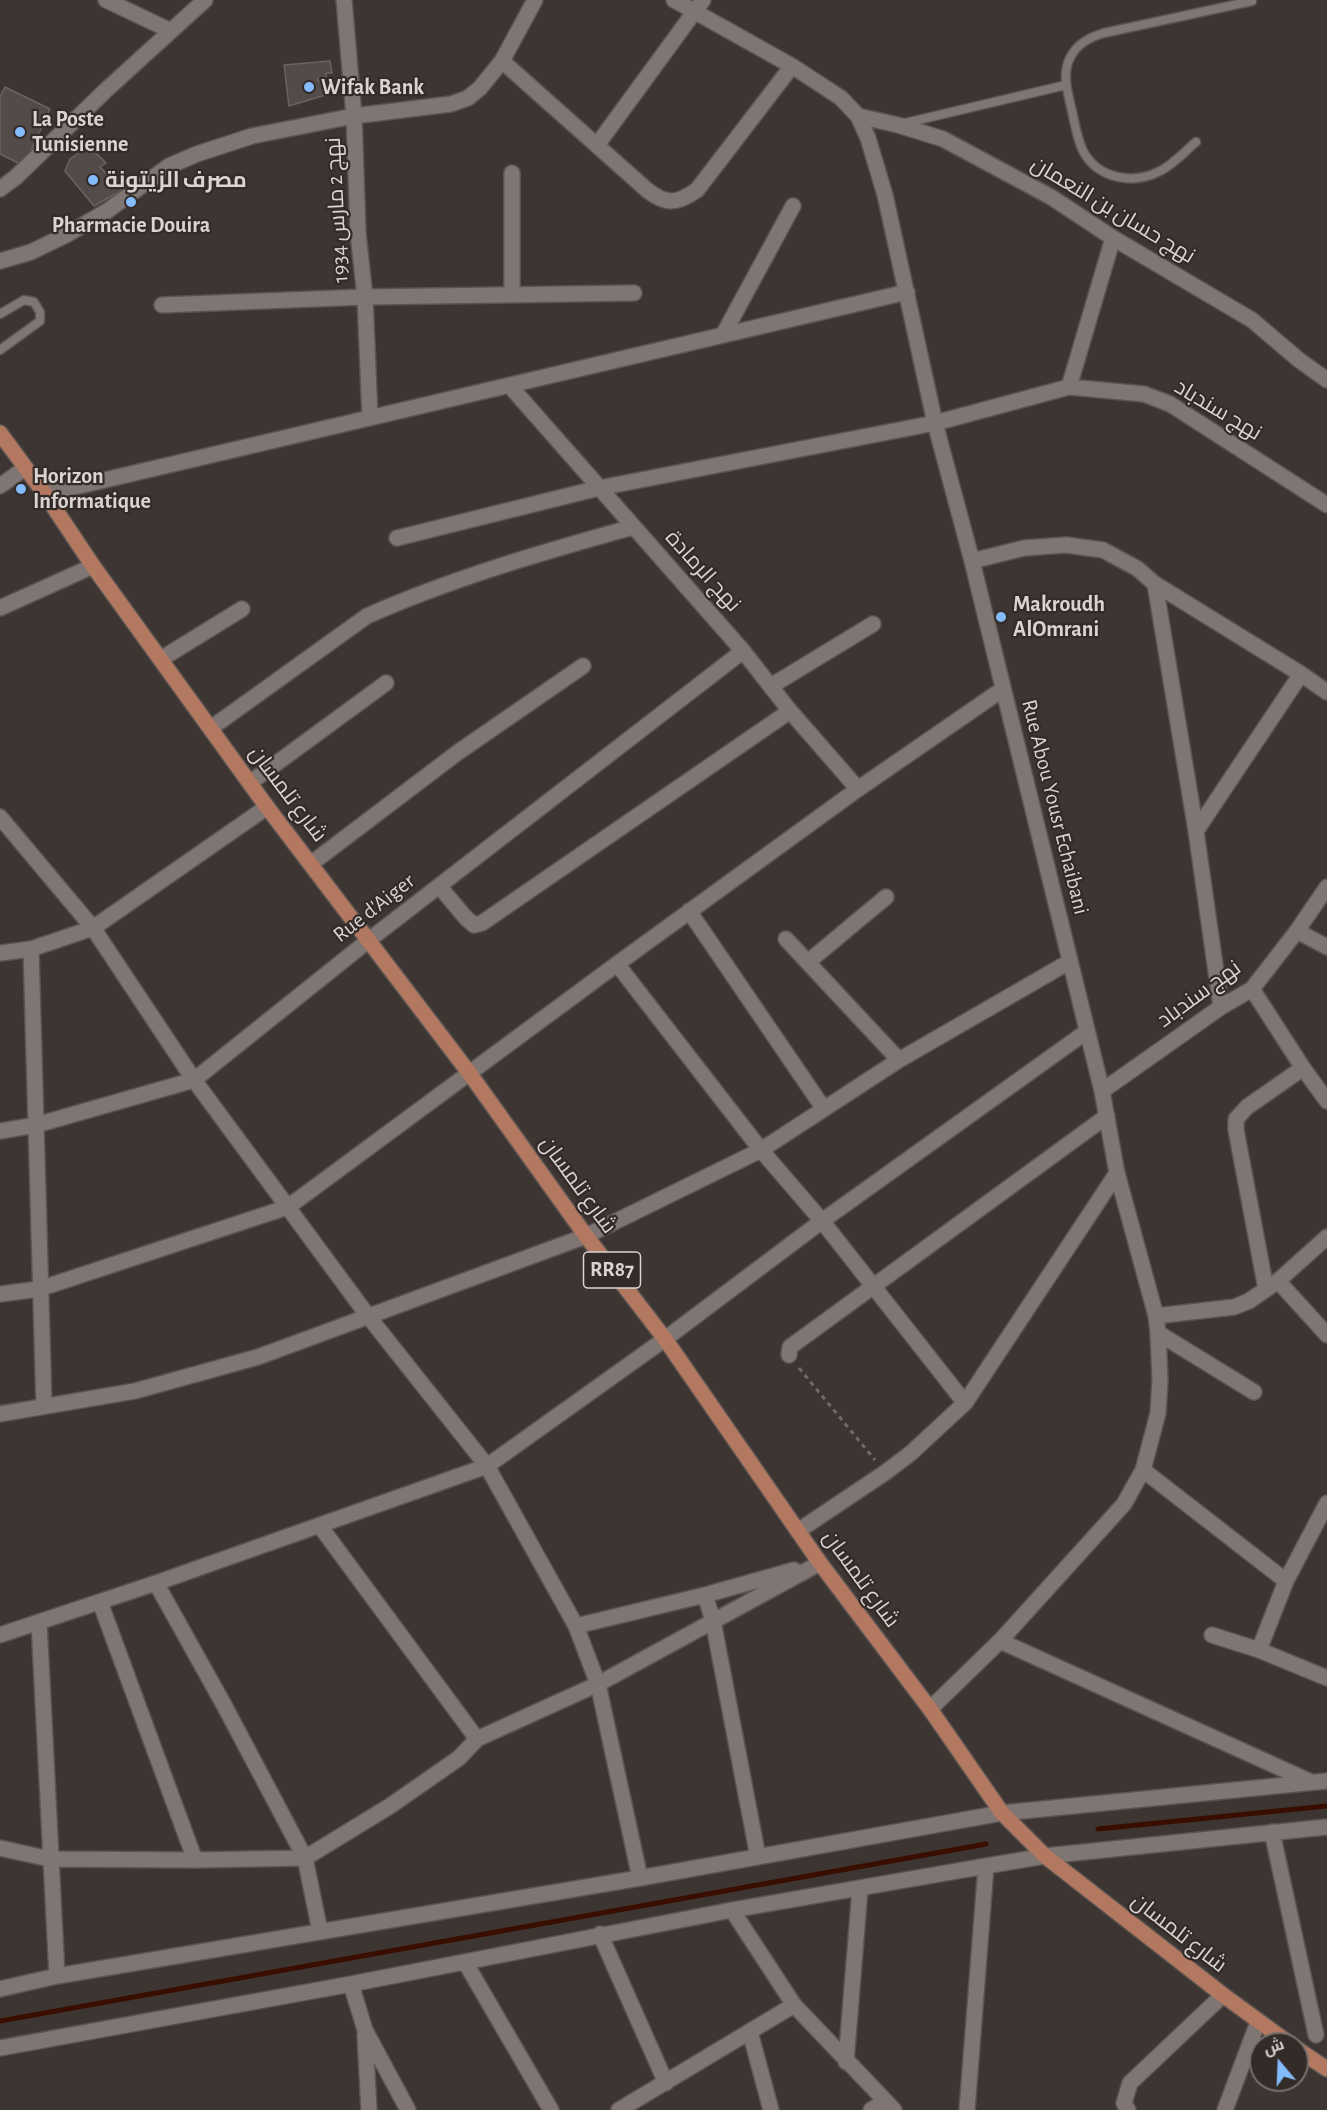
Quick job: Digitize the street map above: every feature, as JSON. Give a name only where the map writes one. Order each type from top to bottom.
[{"type":"main road","name":"شارع تلمسان","points":[[0,433],[267,807],[471,1074],[586,1236],[665,1339],[820,1563],[930,1709],[1002,1813],[1045,1856],[1273,2032]]},
{"type":"main road","name":"شارع تلمسان","points":[[1309,2057],[1327,2069]]},
{"type":"street","points":[[106,0],[171,31]]},
{"type":"street","points":[[0,189],[16,177],[105,91],[205,0]]},
{"type":"street","name":"نهج 2 مارس 1934","points":[[344,0],[354,116],[358,233],[365,297],[370,418]]},
{"type":"street","points":[[0,261],[31,252],[66,235],[107,211],[169,166],[197,154],[252,136],[354,116],[451,104],[468,98],[480,88],[502,62],[535,0]]},
{"type":"street","points":[[45,494],[907,292],[885,195],[868,138],[858,116],[841,98],[699,6],[674,0]]},
{"type":"street","points":[[597,145],[699,6]]},
{"type":"street","points":[[502,62],[657,198],[668,202],[688,196],[697,190],[792,66]]},
{"type":"street","name":"نهج حسان بن النعمان","points":[[858,116],[898,124],[953,145],[1051,197],[1113,238],[1252,320],[1299,360],[1327,380]]},
{"type":"street","points":[[512,173],[512,295]]},
{"type":"street","points":[[723,335],[793,206]]},
{"type":"street","points":[[1069,387],[1113,238]]},
{"type":"street","name":"Rue Abou Yousr Echaibani","points":[[907,292],[935,423],[972,561],[1102,1091],[1117,1173],[1156,1316],[1160,1380],[1158,1413],[1143,1470],[1124,1504],[1000,1641],[930,1709]]},
{"type":"street","points":[[162,305],[365,297],[634,293]]},
{"type":"street","name":"نهج الرمادة","points":[[510,386],[743,651],[790,711],[858,789]]},
{"type":"street","name":"نهج سندباد","points":[[397,538],[599,488],[935,423],[1069,387],[1144,394],[1170,404],[1327,505]]},
{"type":"street","points":[[0,486],[25,468]]},
{"type":"street","points":[[212,728],[367,616],[514,560],[633,527]]},
{"type":"street","points":[[972,561],[1024,548],[1066,545],[1103,550],[1138,569],[1155,584],[1327,692]]},
{"type":"street","points":[[0,608],[93,566]]},
{"type":"street","points":[[1155,584],[1196,831],[1221,1007]]},
{"type":"street","points":[[160,658],[242,609]]},
{"type":"street","points":[[771,686],[873,624]]},
{"type":"street","name":"Rue d'Aiger","points":[[0,1131],[36,1125],[194,1080],[369,940],[743,651]]},
{"type":"street","points":[[312,863],[457,753],[583,666]]},
{"type":"street","points":[[1196,831],[1301,674]]},
{"type":"street","points":[[251,782],[386,683]]},
{"type":"street","points":[[0,1294],[39,1289],[288,1207],[689,911],[858,789],[1003,689]]},
{"type":"street","points":[[440,886],[466,918],[474,925],[482,923],[790,711]]},
{"type":"street","points":[[0,953],[32,949],[93,928],[267,807]]},
{"type":"street","points":[[0,817],[93,928],[194,1080],[368,1316],[487,1466],[576,1626],[598,1684],[640,1878]]},
{"type":"street","name":"نهج سندباد","points":[[1102,1091],[1221,1007],[1252,989],[1297,931],[1327,887]]},
{"type":"street","points":[[808,962],[886,897]]},
{"type":"street","points":[[689,911],[824,1109]]},
{"type":"street","points":[[1297,931],[1327,947]]},
{"type":"street","points":[[786,939],[899,1060]]},
{"type":"street","points":[[32,949],[39,1289],[44,1406]]},
{"type":"street","points":[[0,1414],[135,1391],[246,1360],[586,1236],[761,1150],[899,1060],[1069,962]]},
{"type":"street","points":[[617,964],[761,1150],[822,1221],[965,1404]]},
{"type":"street","points":[[1252,989],[1327,1101]]},
{"type":"street","points":[[0,1635],[156,1583],[487,1466],[665,1339],[822,1221],[1086,1032]]},
{"type":"street","points":[[1303,1068],[1247,1107],[1236,1119],[1236,1130],[1272,1285],[1327,1335]]},
{"type":"street","points":[[789,1355],[790,1347],[1107,1116]]},
{"type":"street","points":[[798,1531],[911,1453],[965,1404],[1117,1173]]},
{"type":"street","points":[[1156,1316],[1234,1307],[1250,1301],[1327,1237]]},
{"type":"street","points":[[1158,1333],[1254,1392]]},
{"type":"street","points":[[1143,1470],[1286,1581]]},
{"type":"street","points":[[1259,1650],[1286,1581],[1327,1503]]},
{"type":"street","points":[[320,1526],[477,1739]]},
{"type":"street","points":[[576,1626],[705,1595],[820,1563]]},
{"type":"street","points":[[0,1848],[50,1859],[305,1858],[390,1806],[459,1758],[477,1739],[598,1684],[820,1563]]},
{"type":"street","points":[[156,1583],[305,1858],[320,1931]]},
{"type":"street","points":[[705,1595],[713,1621],[758,1857]]},
{"type":"street","points":[[100,1602],[195,1860]]},
{"type":"street","points":[[39,1622],[57,1976]]},
{"type":"street","points":[[1212,1635],[1259,1650],[1327,1678]]},
{"type":"street","points":[[1000,1641],[1311,1782]]},
{"type":"street","points":[[0,1989],[57,1976],[640,1878],[1002,1813],[1327,1781]]},
{"type":"street","points":[[0,2048],[351,1984],[600,1934],[1045,1856],[1327,1827]]},
{"type":"street","points":[[1272,1832],[1321,2031]]},
{"type":"street","points":[[967,2110],[986,1866]]},
{"type":"street","points":[[846,2061],[860,1888]]},
{"type":"street","points":[[732,1910],[794,2006],[890,2105]]},
{"type":"street","points":[[600,1934],[666,2083]]},
{"type":"street","points":[[465,1962],[551,2110]]},
{"type":"street","points":[[351,1984],[365,2030],[408,2110]]},
{"type":"street","points":[[1128,2110],[1124,2103],[1130,2084],[1223,1995]]},
{"type":"street","points":[[619,2110],[794,2006]]},
{"type":"street","points":[[1225,2110],[1258,2022]]},
{"type":"street","points":[[365,2030],[369,2110]]},
{"type":"street","points":[[750,2032],[771,2110]]},
{"type":"street","points":[[871,2110],[890,2105]]},
{"type":"lane","points":[[1196,142],[1162,170],[1146,177],[1128,179],[1110,176],[1095,166],[1084,152],[1066,85],[1066,69],[1071,56],[1079,45],[1090,37],[1252,1]]},
{"type":"lane","points":[[898,124],[1066,85]]},
{"type":"lane","points":[[0,314],[24,300],[34,302],[40,312],[40,321],[0,350]]},
{"type":"path","points":[[789,1355],[886,1472]]},
{"type":"building","name":"Wifak Bank","points":[[330,61],[332,73],[326,73],[326,77],[318,78],[318,81],[331,80],[332,93],[289,106],[284,65]]},
{"type":"building","name":"La Poste Tunisienne","points":[[5,87],[50,109],[24,166],[0,154],[0,97]]},
{"type":"building","name":"مصرف الزيتونة","points":[[89,146],[106,163],[100,167],[122,190],[94,206],[65,171],[70,159]]},
{"type":"waterway","points":[[1098,1829],[1327,1806]]},
{"type":"waterway","points":[[0,2021],[986,1844]]},
{"type":"place","name":"Wifak Bank","points":[[309,87]]},
{"type":"place","name":"La Poste Tunisienne","points":[[20,132]]},
{"type":"place","name":"مصرف الزيتونة","points":[[93,180]]},
{"type":"place","name":"Pharmacie Douira","points":[[131,202]]},
{"type":"place","name":"Horizon Informatique","points":[[21,489]]},
{"type":"place","name":"Makroudh AlOmrani","points":[[1001,617]]}]
